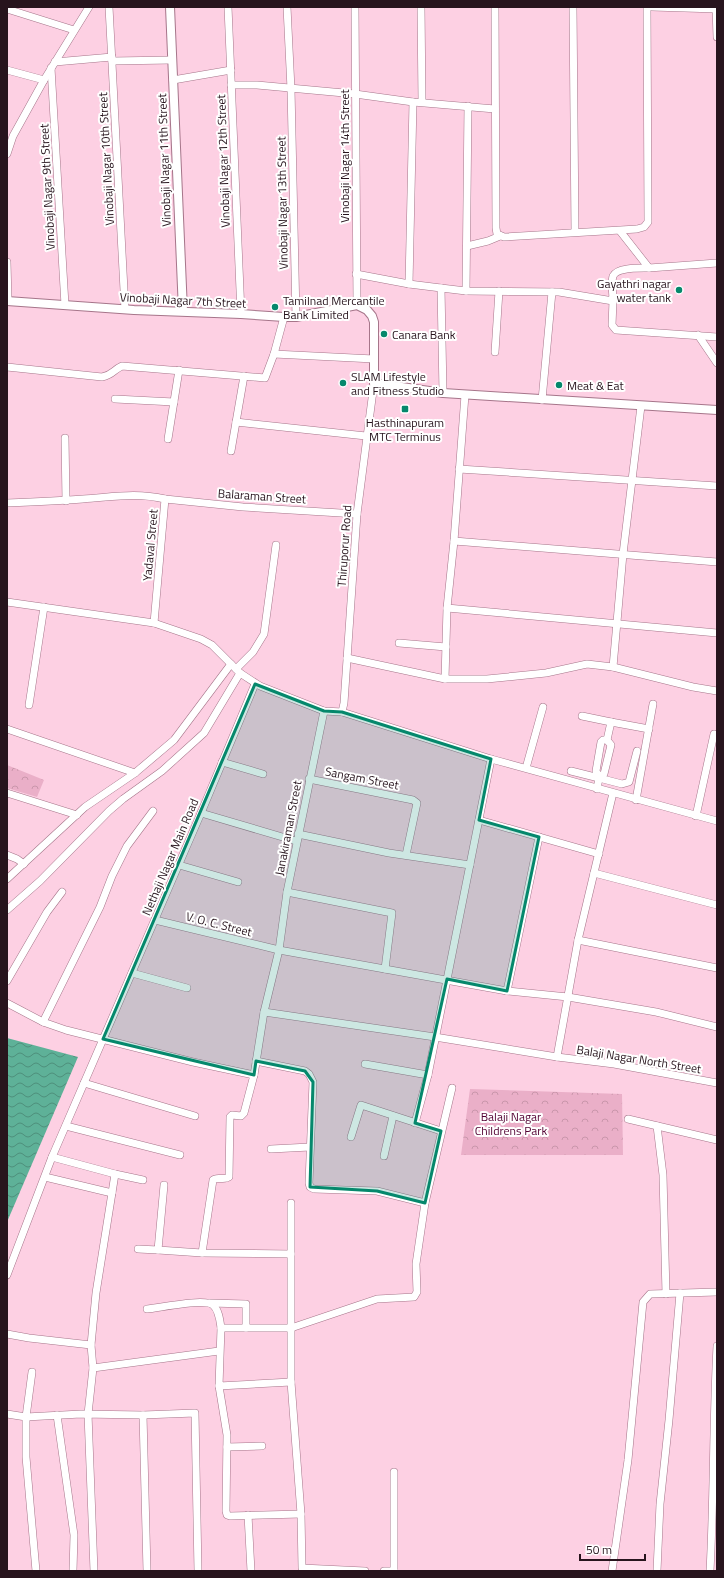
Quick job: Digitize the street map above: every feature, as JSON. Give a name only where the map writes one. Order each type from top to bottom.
[{"type":"street","points":[[7,154],[10,136],[89,7]]},
{"type":"street","name":"Vinobaji Nagar 10th Street","points":[[109,7],[125,309]]},
{"type":"street","name":"Vinobaji Nagar 11th Street","points":[[170,7],[182,311]]},
{"type":"street","name":"Vinobaji Nagar 12th Street","points":[[228,7],[240,314]]},
{"type":"street","name":"Vinobaji Nagar 13th Street","points":[[287,7],[291,89],[296,317]]},
{"type":"street","name":"Vinobaji Nagar 14th Street","points":[[355,7],[357,305]]},
{"type":"street","points":[[421,7],[422,102]]},
{"type":"street","points":[[495,7],[496,228],[497,234],[500,236]]},
{"type":"street","points":[[573,7],[575,232]]},
{"type":"street","points":[[467,246],[488,241],[500,236],[620,231],[644,227],[648,222],[648,7]]},
{"type":"street","points":[[652,7],[716,8],[717,37]]},
{"type":"street","points":[[7,9],[74,30]]},
{"type":"street","points":[[53,65],[112,59],[172,60]]},
{"type":"street","name":"Vinobaji Nagar 9th Street","points":[[53,65],[65,305]]},
{"type":"street","points":[[7,70],[44,80]]},
{"type":"street","points":[[173,80],[231,70]]},
{"type":"street","points":[[231,85],[258,85],[355,94],[413,102],[495,109]]},
{"type":"street","points":[[409,284],[413,102]]},
{"type":"street","points":[[466,290],[468,106]]},
{"type":"street","points":[[620,231],[649,268]]},
{"type":"street","points":[[7,262],[7,301]]},
{"type":"street","points":[[717,263],[622,270],[616,273],[613,277],[612,301],[612,325],[616,330],[717,337]]},
{"type":"street","points":[[356,274],[409,284],[441,288],[552,292],[612,301]]},
{"type":"street","points":[[441,288],[443,393]]},
{"type":"street","points":[[495,352],[499,291]]},
{"type":"street","points":[[542,400],[552,292]]},
{"type":"street","name":"Vinobaji Nagar 7th Street","points":[[7,301],[284,317],[296,317],[357,305]]},
{"type":"street","points":[[357,305],[367,310],[372,316],[374,322],[374,383],[465,395],[717,410]]},
{"type":"street","points":[[7,367],[102,377],[112,374],[122,366],[265,378],[274,354],[284,317]]},
{"type":"street","points":[[698,335],[717,363]]},
{"type":"street","points":[[274,354],[374,359]]},
{"type":"street","points":[[168,439],[179,370]]},
{"type":"street","points":[[231,451],[244,376]]},
{"type":"street","name":"Thiruporur Road","points":[[342,712],[344,703],[357,514],[374,383]]},
{"type":"street","points":[[445,679],[447,608],[454,541],[465,395]]},
{"type":"street","points":[[115,399],[174,402]]},
{"type":"street","points":[[612,667],[623,554],[641,406]]},
{"type":"street","points":[[236,422],[366,436]]},
{"type":"street","points":[[65,438],[66,501]]},
{"type":"street","points":[[459,469],[717,486]]},
{"type":"street","name":"Yadaval Street","points":[[7,503],[66,501],[137,494],[165,499],[154,623]]},
{"type":"street","name":"Balaraman Street","points":[[165,499],[243,507],[357,514]]},
{"type":"street","points":[[454,541],[717,562]]},
{"type":"street","points":[[7,879],[85,807],[135,773],[174,740],[236,669],[253,652],[264,634],[276,545]]},
{"type":"street","points":[[7,602],[154,623],[201,639],[212,645],[236,669],[255,684],[324,711],[342,712],[492,759],[636,800],[717,821]]},
{"type":"street","points":[[29,705],[44,607]]},
{"type":"street","points":[[447,608],[717,633]]},
{"type":"street","points":[[399,643],[446,647]]},
{"type":"street","points":[[347,658],[445,679],[487,679],[546,673],[587,664],[612,667],[693,687],[717,691]]},
{"type":"street","points":[[7,910],[40,881],[109,811],[162,771],[204,733],[236,669]]},
{"type":"street","name":"Nethaji Nagar Main Road","points":[[7,1275],[52,1157],[202,813],[255,684]]},
{"type":"street","points":[[636,800],[653,704]]},
{"type":"street","points":[[526,768],[543,707]]},
{"type":"street","name":"Janakiraman Street","points":[[202,1253],[212,1180],[215,1178],[227,1179],[229,1177],[230,1117],[232,1114],[243,1115],[254,1075],[264,1012],[279,950],[287,892],[297,837],[324,711]]},
{"type":"street","points":[[582,716],[649,729]]},
{"type":"street","points":[[597,789],[600,777],[605,773],[608,759],[611,744],[607,740],[611,722]]},
{"type":"street","points":[[7,729],[135,773]]},
{"type":"street","points":[[696,816],[714,734]]},
{"type":"street","points":[[571,771],[600,777],[622,784],[629,782],[637,751]]},
{"type":"street","points":[[415,1123],[428,1075],[492,759]]},
{"type":"street","points":[[222,762],[263,774]]},
{"type":"street","name":"Sangam Street","points":[[309,779],[410,799],[417,804],[406,856]]},
{"type":"street","points":[[7,793],[77,815]]},
{"type":"street","points":[[557,1057],[578,940],[613,793]]},
{"type":"street","points":[[43,1022],[100,906],[112,876],[124,852],[153,811]]},
{"type":"street","points":[[202,813],[297,837],[406,856],[470,865]]},
{"type":"street","points":[[479,820],[599,854]]},
{"type":"street","points":[[507,991],[539,836]]},
{"type":"street","points":[[7,855],[24,864]]},
{"type":"street","points":[[179,865],[238,882]]},
{"type":"street","points":[[594,873],[717,905]]},
{"type":"street","points":[[7,981],[47,912],[62,892]]},
{"type":"street","points":[[287,892],[392,913],[385,968]]},
{"type":"street","name":"V. O. C. Street","points":[[155,920],[279,950],[507,991],[568,997],[656,1012],[717,1027]]},
{"type":"street","points":[[578,940],[717,968]]},
{"type":"street","points":[[132,973],[188,988]]},
{"type":"street","points":[[7,1003],[43,1022],[66,1030],[193,1062],[254,1075]]},
{"type":"street","name":"Balaji Nagar North Street","points":[[264,1012],[436,1037],[557,1057],[614,1064],[717,1082]]},
{"type":"street","points":[[256,1061],[305,1071],[309,1074],[313,1082],[309,1183],[312,1189],[377,1191],[425,1203]]},
{"type":"street","points":[[365,1064],[428,1075]]},
{"type":"street","points":[[84,1083],[195,1116]]},
{"type":"street","points":[[221,1328],[291,1328],[377,1299],[414,1297],[417,1292],[416,1264],[425,1203],[452,1088]]},
{"type":"street","points":[[351,1136],[361,1105],[441,1131]]},
{"type":"street","points":[[384,1156],[393,1116]]},
{"type":"street","points":[[628,1119],[717,1140]]},
{"type":"street","points":[[66,1126],[180,1155]]},
{"type":"street","points":[[657,1126],[663,1175],[666,1294]]},
{"type":"street","points":[[271,1149],[310,1147]]},
{"type":"street","points":[[52,1157],[143,1180]]},
{"type":"street","points":[[94,1571],[88,1414],[93,1368],[91,1345],[96,1294],[115,1174]]},
{"type":"street","points":[[45,1177],[112,1193]]},
{"type":"street","points":[[158,1250],[164,1186]]},
{"type":"street","points":[[291,1203],[291,1382],[301,1514],[302,1568],[365,1571]]},
{"type":"street","points":[[138,1248],[202,1253],[291,1254]]},
{"type":"street","points":[[612,1571],[628,1460],[644,1302],[650,1294],[717,1292]]},
{"type":"street","points":[[657,1571],[660,1504],[670,1420],[680,1293]]},
{"type":"street","points":[[147,1309],[196,1302],[246,1304],[246,1328]]},
{"type":"street","points":[[210,1303],[218,1312],[221,1328],[219,1386],[227,1434],[226,1513],[230,1516],[301,1514]]},
{"type":"street","points":[[7,1334],[91,1345]]},
{"type":"street","points":[[710,1571],[717,1346]]},
{"type":"street","points":[[93,1368],[220,1351]]},
{"type":"street","points":[[32,1372],[26,1417],[26,1457],[36,1571]]},
{"type":"street","points":[[219,1386],[291,1382]]},
{"type":"street","points":[[7,1414],[26,1417],[88,1414],[143,1415],[196,1413],[198,1571]]},
{"type":"street","points":[[57,1415],[74,1535],[73,1571]]},
{"type":"street","points":[[143,1415],[147,1571]]},
{"type":"street","points":[[227,1447],[262,1446]]},
{"type":"street","points":[[384,1571],[394,1571],[394,1472]]},
{"type":"street","points":[[248,1516],[251,1571]]},
{"type":"highlighted area","points":[[255,684],[324,711],[342,712],[491,759],[479,820],[539,837],[507,991],[447,979],[415,1123],[441,1131],[425,1203],[377,1191],[310,1187],[313,1082],[305,1071],[256,1061],[254,1075],[103,1039]]},
{"type":"green space","points":[[7,765],[44,780],[37,797],[7,788]]},
{"type":"green space","name":"Balaji Nagar Childrens Park","points":[[470,1089],[622,1094],[623,1155],[461,1155]]},
{"type":"water","points":[[7,1038],[78,1057],[7,1222]]},
{"type":"place","name":"Gayathri nagar water tank","points":[[679,290]]},
{"type":"place","name":"Tamilnad Mercantile Bank Limited","points":[[275,307]]},
{"type":"place","name":"Canara Bank","points":[[384,334]]},
{"type":"place","name":"SLAM Lifestyle and Fitness Studio","points":[[343,383]]},
{"type":"place","name":"Meat & Eat","points":[[559,385]]},
{"type":"place","name":"Hasthinapuram MTC Terminus","points":[[405,409]]}]
